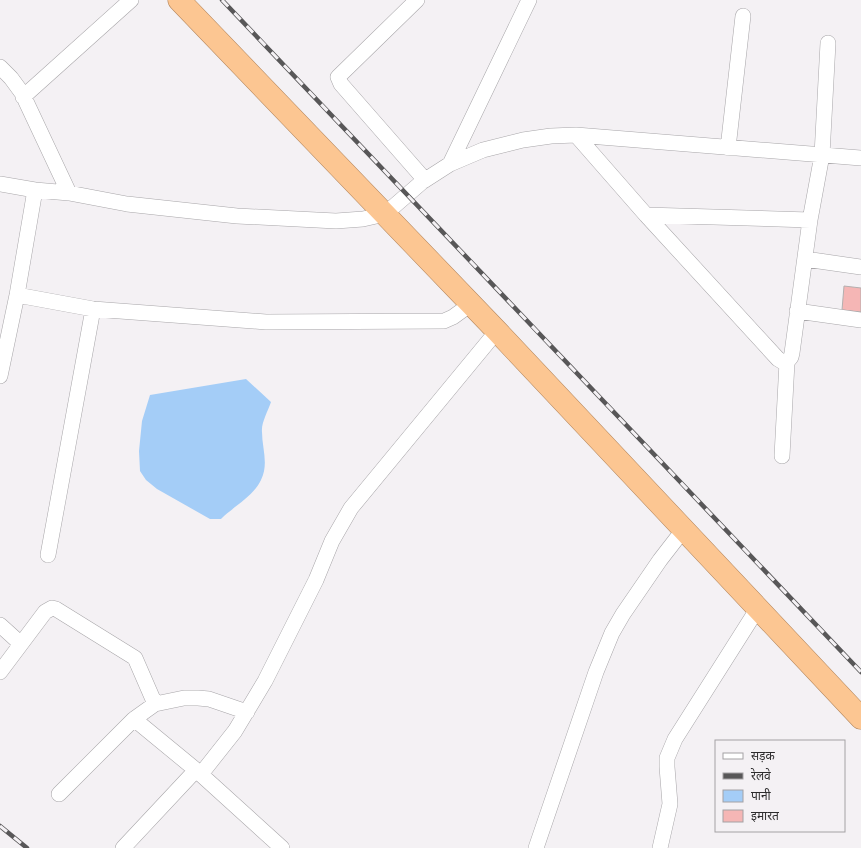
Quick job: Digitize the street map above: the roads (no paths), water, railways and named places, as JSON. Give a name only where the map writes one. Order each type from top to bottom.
[{"type":"highway","points":[[179,0],[386,214],[861,718]]},
{"type":"street","points":[[23,97],[131,0]]},
{"type":"street","points":[[417,0],[338,77],[341,84],[425,180]]},
{"type":"street","points":[[450,164],[529,0]]},
{"type":"street","points":[[728,148],[743,16]]},
{"type":"street","points":[[782,456],[787,362],[792,353],[810,220],[822,155],[828,43]]},
{"type":"street","points":[[0,67],[11,78],[23,97],[69,193]]},
{"type":"street","points":[[576,135],[778,359],[783,362],[787,362]]},
{"type":"street","points":[[0,184],[35,190],[69,193],[127,204],[237,216],[336,221],[363,219],[386,214],[425,180],[450,164],[483,150],[523,140],[551,136],[576,135],[861,158]]},
{"type":"street","points":[[0,375],[17,295],[35,190]]},
{"type":"street","points":[[646,214],[810,220]]},
{"type":"street","points":[[805,259],[861,267]]},
{"type":"street","points":[[17,295],[93,309],[266,322],[444,321],[453,318],[471,304]]},
{"type":"street","points":[[48,555],[93,309]]},
{"type":"street","points":[[797,311],[861,320]]},
{"type":"street","points":[[123,848],[199,772],[235,731],[265,681],[316,580],[332,541],[351,508],[497,331]]},
{"type":"street","points":[[536,848],[596,672],[612,633],[623,614],[660,560],[684,529]]},
{"type":"street","points":[[0,672],[45,612],[52,608],[60,610],[135,658],[155,704]]},
{"type":"street","points":[[660,848],[670,804],[667,767],[671,748],[675,739],[758,608]]},
{"type":"street","points":[[0,625],[21,644]]},
{"type":"street","points":[[59,794],[134,719],[155,704],[184,698],[198,698],[209,699],[247,712]]},
{"type":"street","points":[[134,719],[199,772],[282,848]]},
{"type":"water","points":[[246,379],[271,402],[262,428],[265,468],[258,486],[243,501],[221,519],[210,519],[157,489],[146,480],[140,471],[139,451],[142,421],[150,395]]},
{"type":"railway","points":[[222,0],[861,672]]},
{"type":"railway","points":[[0,826],[27,848]]}]
